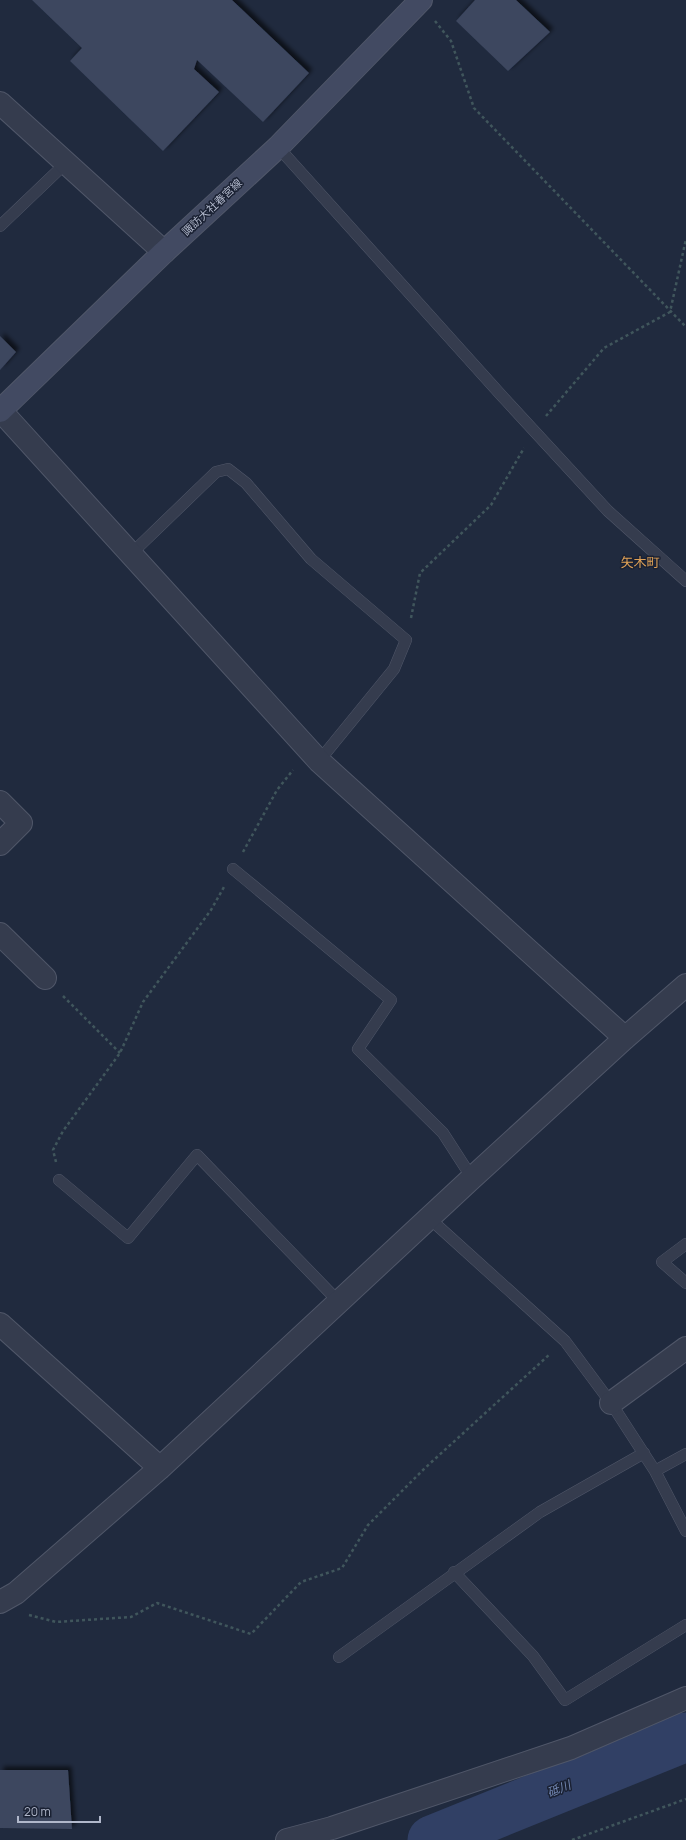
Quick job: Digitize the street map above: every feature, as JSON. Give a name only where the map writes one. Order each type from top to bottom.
[{"type":"main road","name":"諏訪大社春宮線","points":[[0,410],[164,252],[278,147],[420,0]]},
{"type":"street","points":[[0,103],[164,252]]},
{"type":"street","points":[[0,410],[314,755],[625,1038]]},
{"type":"street","points":[[0,802],[21,823],[0,844]]},
{"type":"street","points":[[0,934],[45,978]]},
{"type":"street","points":[[0,1602],[16,1593],[160,1468],[338,1301],[625,1038],[686,985]]},
{"type":"street","points":[[0,1324],[160,1468]]},
{"type":"street","points":[[611,1403],[686,1348]]},
{"type":"street","points":[[287,1840],[332,1828],[572,1748],[686,1698]]},
{"type":"lane","points":[[278,147],[505,400],[608,511],[686,581]]},
{"type":"lane","points":[[0,226],[66,162]]},
{"type":"lane","points":[[131,554],[216,472],[228,468],[246,483],[311,559],[406,640],[394,669],[314,755]]},
{"type":"lane","points":[[234,869],[392,1000],[358,1049],[443,1133],[472,1178]]},
{"type":"lane","points":[[59,1180],[128,1238],[197,1155],[338,1301]]},
{"type":"lane","points":[[429,1218],[565,1341],[611,1403],[644,1453],[686,1531]]},
{"type":"lane","points":[[686,1244],[662,1262],[686,1284]]},
{"type":"lane","points":[[339,1657],[454,1572],[540,1512],[644,1453]]},
{"type":"lane","points":[[655,1471],[686,1454]]},
{"type":"lane","points":[[454,1572],[533,1656],[565,1700],[686,1625]]},
{"type":"path","points":[[420,0],[451,41],[474,108],[686,327]]},
{"type":"path","points":[[59,1180],[53,1150],[63,1131],[120,1053],[143,1002],[211,910],[277,790],[314,755]]},
{"type":"path","points":[[45,978],[120,1053]]},
{"type":"path","points":[[28,1614],[56,1622],[130,1617],[157,1603],[251,1634],[301,1582],[342,1568],[368,1525],[425,1468],[565,1341]]},
{"type":"path","points":[[572,1840],[686,1799]]},
{"type":"building","points":[[32,0],[232,0],[309,73],[263,122],[197,60],[194,69],[219,92],[163,151],[70,61],[82,48]]},
{"type":"building","points":[[475,0],[516,0],[550,32],[508,71],[456,21]]},
{"type":"building","points":[[0,336],[16,352],[0,370]]},
{"type":"building","points":[[0,1770],[68,1770],[72,1829],[0,1828]]},
{"type":"waterway","name":"砥川","points":[[432,1840],[686,1737]]},
{"type":"district","name":"矢木町","points":[[640,562]]}]
